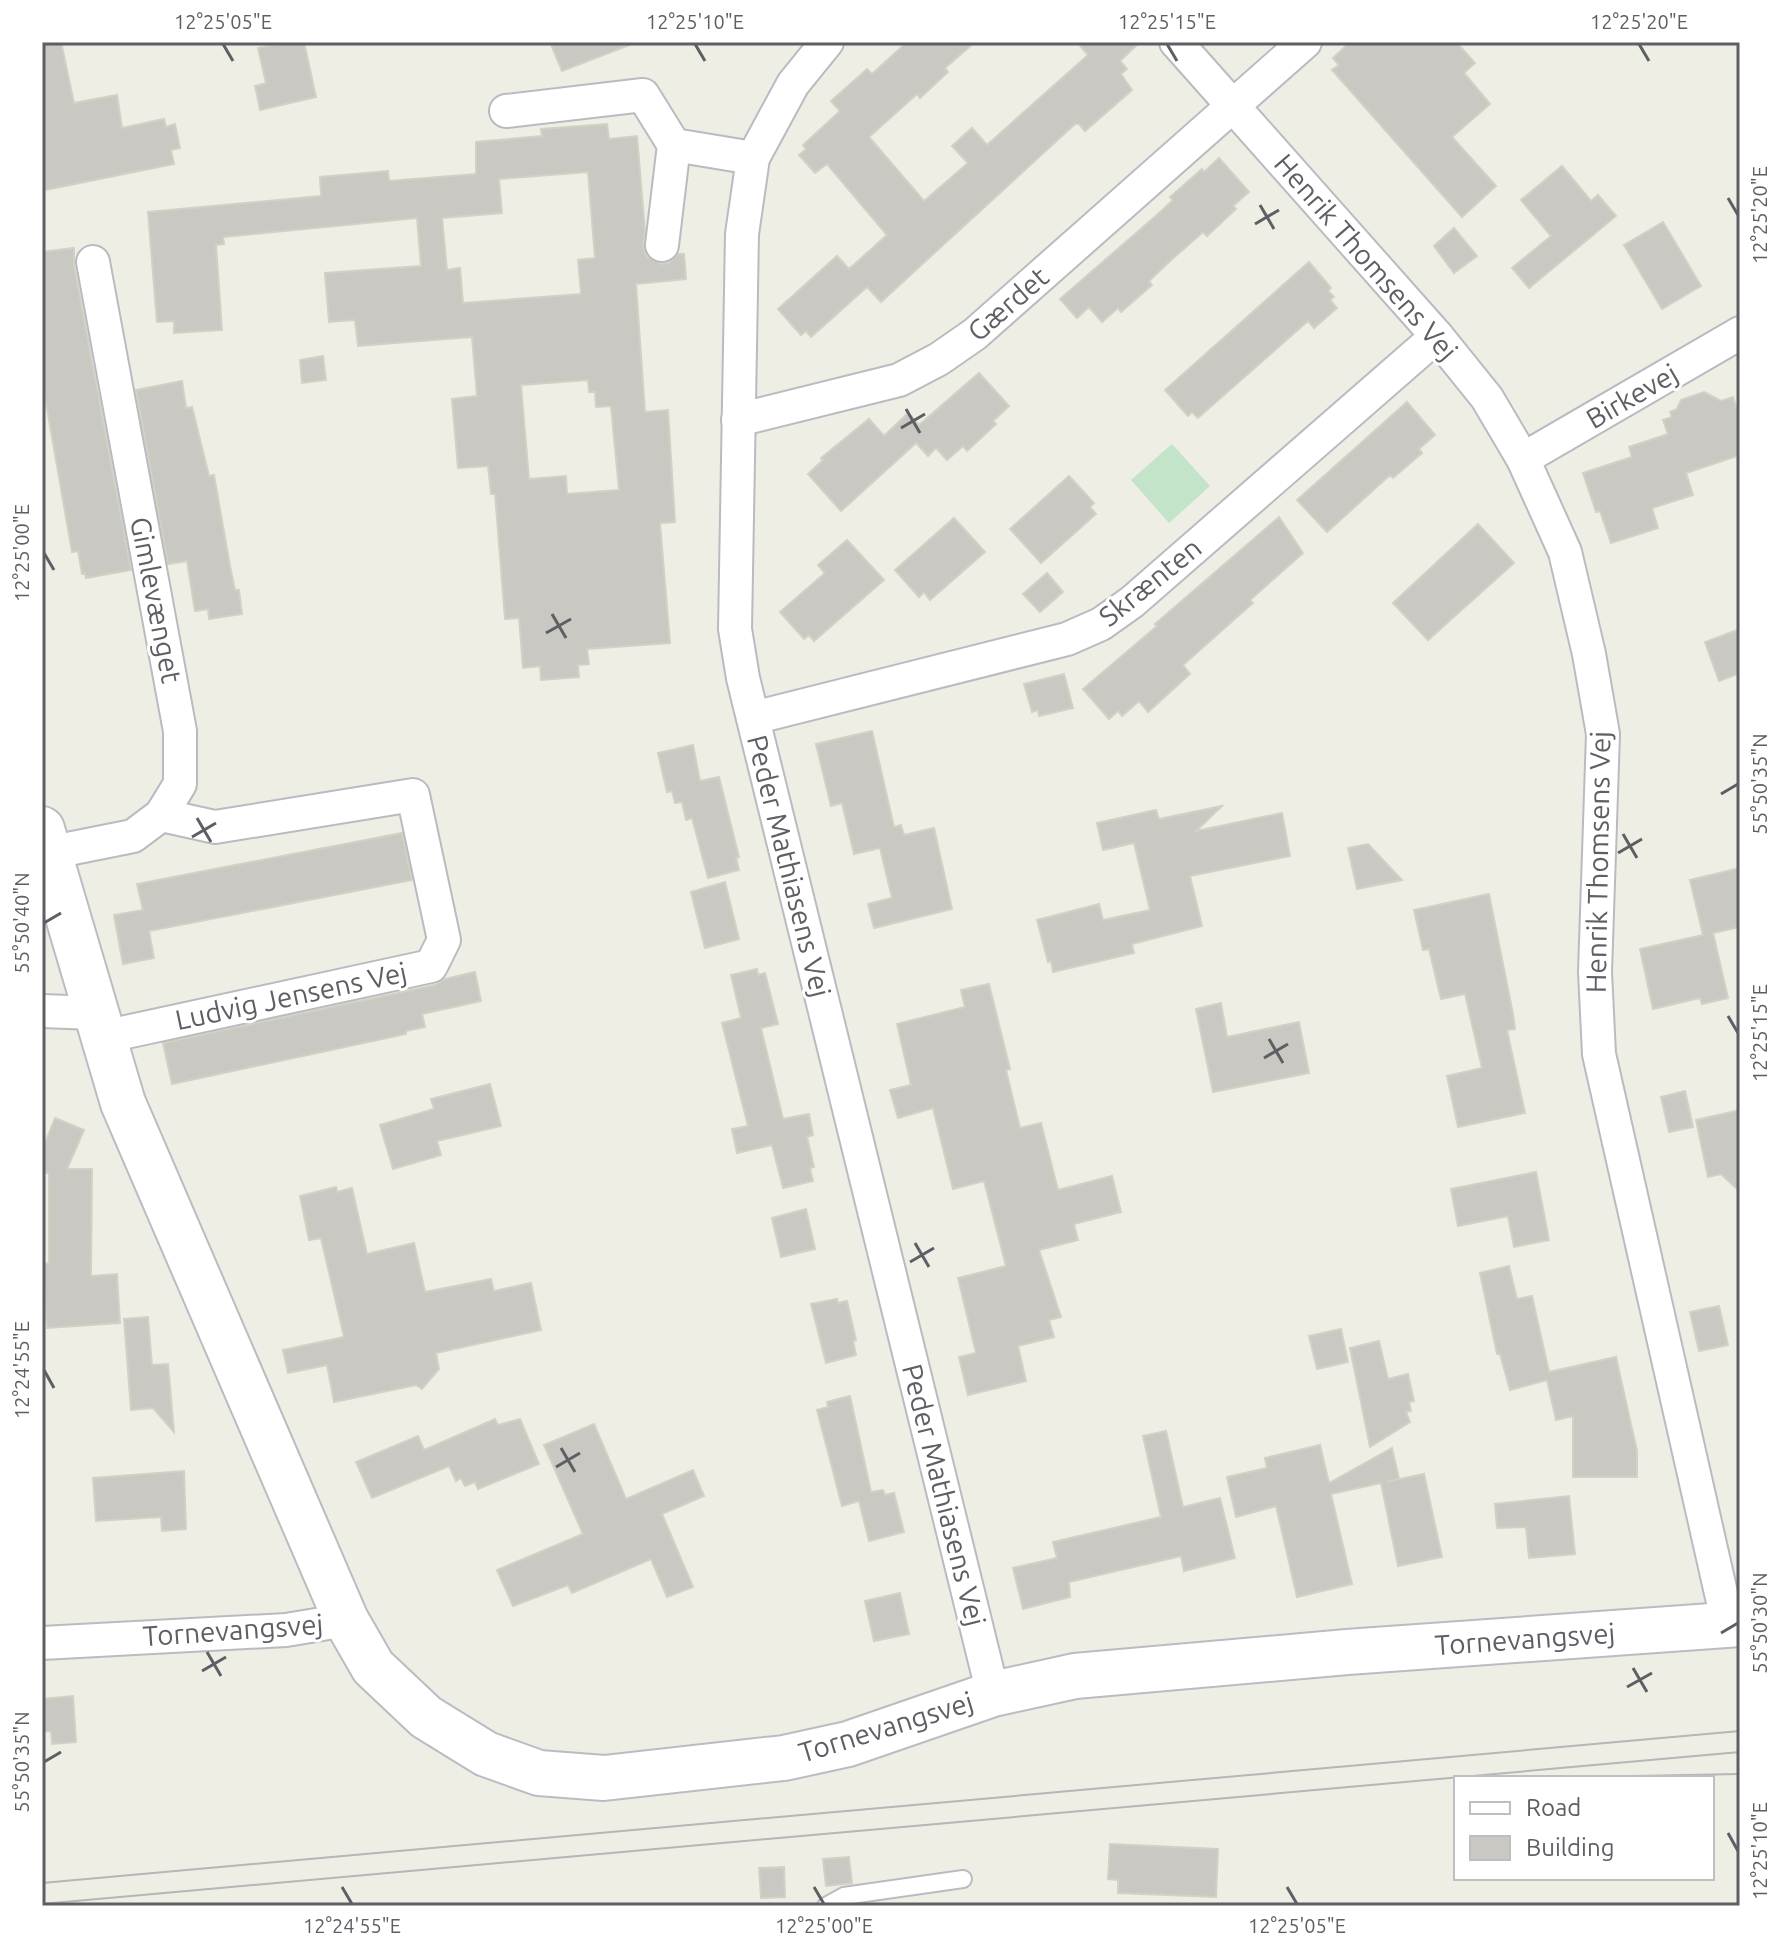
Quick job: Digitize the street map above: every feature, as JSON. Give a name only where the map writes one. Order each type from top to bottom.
[{"type":"street","name":"Peder Mathiasens Vej","points":[[827,42],[793,84],[753,158],[742,234],[735,629],[753,718],[993,1694]]},
{"type":"street","name":"Henrik Thomsens Vej","points":[[1176,42],[1437,336],[1487,398],[1523,459],[1565,552],[1592,669],[1603,734],[1595,972],[1599,1054],[1734,1624]]},
{"type":"street","points":[[1233,106],[1305,42]]},
{"type":"street","points":[[506,111],[643,95],[674,145],[662,245]]},
{"type":"street","name":"Gærdet","points":[[738,420],[899,380],[939,359],[975,334],[1233,106]]},
{"type":"street","points":[[674,145],[753,158]]},
{"type":"street","name":"Gimlevænget","points":[[45,841],[133,836],[161,815],[180,784],[180,731],[93,262]]},
{"type":"street","name":"Birkevej","points":[[1523,459],[1740,333]]},
{"type":"street","name":"Skrænten","points":[[753,718],[1067,639],[1101,624],[1132,602],[1437,336]]},
{"type":"street","name":"Ludvig Jensens Vej","points":[[42,1011],[99,1025],[431,966],[444,940],[413,795],[215,827],[161,815]]},
{"type":"street","points":[[45,841],[123,1103],[346,1620]]},
{"type":"street","name":"Tornevangsvej","points":[[42,1643],[286,1630],[346,1620],[373,1667],[426,1717],[486,1754],[539,1773],[604,1778],[784,1758],[848,1744],[993,1694],[1075,1676],[1347,1652],[1734,1624]]},
{"type":"lane","points":[[826,1906],[844,1896],[963,1879]]},
{"type":"green space","points":[[1172,444],[1210,486],[1169,523],[1131,480]]},
{"type":"building","points":[[42,42],[61,42],[74,103],[117,95],[122,128],[164,119],[166,127],[175,124],[180,148],[171,150],[174,164],[45,190],[42,177]]},
{"type":"building","points":[[304,42],[316,97],[260,110],[255,86],[266,83],[258,48]]},
{"type":"building","points":[[550,42],[632,42],[632,44],[562,71]]},
{"type":"building","points":[[907,42],[975,42],[945,68],[948,72],[920,98],[917,94],[869,137],[924,201],[968,163],[952,146],[972,128],[987,145],[1088,55],[1077,42],[1140,42],[1120,61],[1127,69],[1121,74],[1132,90],[1085,131],[1075,124],[881,302],[867,287],[811,337],[806,331],[801,335],[778,309],[837,256],[849,269],[887,235],[827,164],[815,173],[799,155],[806,149],[803,145],[840,111],[831,101],[867,69],[872,74]]},
{"type":"building","points":[[1350,42],[1456,42],[1475,63],[1464,73],[1490,104],[1452,137],[1496,186],[1462,217],[1332,70],[1339,65],[1333,58]]},
{"type":"building","points":[[607,124],[609,139],[637,136],[645,231],[643,244],[647,257],[661,264],[684,254],[686,279],[636,284],[645,412],[668,410],[675,522],[660,523],[670,643],[587,649],[589,664],[578,665],[579,677],[541,680],[540,666],[523,668],[519,618],[505,619],[495,494],[491,494],[488,466],[458,468],[452,399],[477,396],[472,337],[358,346],[355,320],[329,322],[325,273],[421,266],[417,218],[223,237],[224,244],[216,245],[222,330],[174,333],[174,321],[157,322],[148,212],[321,196],[320,177],[388,171],[389,181],[476,174],[476,142],[542,136],[541,129]],"holes":[[[588,172],[595,258],[578,260],[581,294],[463,303],[460,268],[447,270],[442,218],[502,213],[499,179]],[[588,380],[589,392],[595,392],[596,407],[611,406],[619,490],[567,494],[566,476],[529,479],[521,385]]]},
{"type":"building","points":[[1219,158],[1249,192],[1233,206],[1236,209],[1207,236],[1203,232],[1170,261],[1149,281],[1152,285],[1121,312],[1118,308],[1102,322],[1089,307],[1077,318],[1060,299],[1158,214],[1173,200],[1170,197]]},
{"type":"building","points":[[1562,166],[1591,201],[1598,195],[1616,216],[1529,288],[1512,268],[1551,236],[1521,200]]},
{"type":"building","points":[[1663,222],[1701,286],[1662,309],[1624,245]]},
{"type":"building","points":[[1454,228],[1477,256],[1454,273],[1434,246]]},
{"type":"building","points":[[74,248],[74,265],[131,570],[86,578],[82,574],[78,551],[72,552],[42,380],[42,252]]},
{"type":"building","points":[[1309,262],[1331,288],[1328,291],[1334,297],[1330,300],[1337,308],[1314,328],[1308,321],[1198,418],[1192,412],[1188,416],[1165,390]]},
{"type":"building","points":[[323,356],[326,380],[302,383],[300,360]]},
{"type":"building","points":[[979,373],[1009,406],[993,421],[996,424],[967,451],[963,446],[947,460],[936,448],[928,456],[916,443],[841,511],[808,474],[823,460],[821,458],[869,419],[884,436],[908,413],[919,425]]},
{"type":"building","points":[[182,381],[186,408],[192,407],[209,476],[214,475],[242,614],[209,619],[208,609],[195,611],[187,561],[168,564],[136,390]]},
{"type":"building","points":[[1704,392],[1721,401],[1733,397],[1740,419],[1740,455],[1686,473],[1693,495],[1652,508],[1658,528],[1611,543],[1600,511],[1596,512],[1583,473],[1632,457],[1629,447],[1668,434],[1663,420],[1672,417],[1670,412],[1677,409],[1681,400]]},
{"type":"building","points":[[1407,402],[1435,435],[1419,449],[1422,453],[1393,478],[1390,475],[1327,532],[1297,500]]},
{"type":"building","points":[[1069,476],[1094,503],[1090,507],[1096,514],[1041,563],[1010,529]]},
{"type":"building","points":[[1279,517],[1303,553],[1250,600],[1253,603],[1183,665],[1190,674],[1148,712],[1139,701],[1122,716],[1118,711],[1109,719],[1083,689]]},
{"type":"building","points":[[954,518],[985,552],[930,600],[924,592],[919,597],[895,570]]},
{"type":"building","points":[[1478,524],[1514,563],[1428,640],[1393,603]]},
{"type":"building","points":[[847,540],[884,580],[814,641],[809,635],[804,639],[780,612],[825,573],[818,565]]},
{"type":"building","points":[[1047,573],[1063,592],[1040,612],[1023,594]]},
{"type":"building","points":[[1740,629],[1740,673],[1719,681],[1705,642]]},
{"type":"building","points":[[1064,674],[1073,708],[1039,716],[1038,710],[1032,712],[1024,684]]},
{"type":"building","points":[[872,731],[894,827],[901,825],[904,835],[934,828],[952,909],[874,928],[868,904],[892,898],[880,848],[854,854],[842,803],[831,806],[816,744]]},
{"type":"building","points":[[693,745],[700,781],[719,777],[739,857],[736,858],[739,870],[708,878],[692,818],[686,820],[682,802],[675,803],[672,791],[667,792],[658,753]]},
{"type":"building","points":[[1222,806],[1196,831],[1282,813],[1290,856],[1190,876],[1202,926],[1132,944],[1134,953],[1053,972],[1037,920],[1099,904],[1103,920],[1150,910],[1134,843],[1103,850],[1097,823],[1156,810],[1159,819]]},
{"type":"building","points":[[402,833],[412,880],[149,931],[154,958],[123,964],[114,915],[143,910],[137,884]]},
{"type":"building","points":[[1368,844],[1402,880],[1357,889],[1348,848]]},
{"type":"building","points":[[1740,868],[1740,927],[1713,933],[1728,998],[1702,1004],[1700,998],[1653,1009],[1640,949],[1703,935],[1690,880]]},
{"type":"building","points":[[725,882],[739,939],[705,948],[691,892]]},
{"type":"building","points":[[1489,894],[1515,1029],[1507,1030],[1525,1113],[1458,1127],[1447,1076],[1482,1068],[1465,994],[1441,999],[1429,949],[1423,950],[1414,910]]},
{"type":"building","points":[[757,969],[758,975],[765,973],[778,1024],[761,1028],[783,1119],[809,1114],[813,1135],[807,1137],[814,1167],[810,1168],[813,1181],[783,1188],[772,1145],[737,1153],[732,1129],[748,1126],[722,1023],[741,1018],[731,975]]},
{"type":"building","points":[[475,972],[481,1001],[422,1014],[425,1027],[406,1031],[406,1034],[172,1084],[163,1043],[435,985],[445,979]]},
{"type":"building","points":[[989,984],[1010,1069],[1006,1070],[1020,1128],[1041,1123],[1058,1190],[1112,1176],[1121,1212],[1074,1224],[1078,1240],[1039,1250],[1061,1317],[1049,1320],[1054,1337],[1018,1346],[1026,1381],[968,1395],[959,1357],[976,1353],[958,1278],[1006,1266],[984,1181],[953,1189],[933,1108],[898,1118],[890,1090],[911,1085],[897,1024],[965,1007],[961,990]]},
{"type":"building","points":[[1221,1003],[1227,1037],[1299,1022],[1309,1073],[1213,1092],[1196,1009]]},
{"type":"building","points":[[490,1084],[501,1126],[437,1141],[441,1155],[393,1169],[380,1125],[434,1109],[431,1099]]},
{"type":"building","points":[[1685,1091],[1693,1127],[1669,1132],[1661,1097]]},
{"type":"building","points":[[1740,1110],[1740,1192],[1721,1174],[1708,1177],[1696,1120]]},
{"type":"building","points":[[55,1118],[84,1130],[67,1169],[92,1169],[91,1276],[117,1274],[120,1323],[47,1328],[43,1264],[49,1263],[49,1173],[44,1173],[44,1146]]},
{"type":"building","points":[[1536,1172],[1549,1240],[1514,1247],[1508,1216],[1458,1226],[1451,1189]]},
{"type":"building","points":[[336,1187],[337,1192],[352,1188],[367,1254],[414,1243],[425,1292],[491,1279],[494,1291],[531,1283],[541,1330],[436,1353],[439,1369],[422,1389],[416,1385],[334,1402],[327,1365],[288,1373],[283,1350],[344,1337],[321,1238],[309,1240],[300,1196]]},
{"type":"building","points":[[806,1209],[815,1249],[781,1257],[772,1218]]},
{"type":"building","points":[[1509,1266],[1517,1299],[1532,1296],[1549,1372],[1616,1357],[1637,1451],[1637,1477],[1573,1477],[1573,1416],[1556,1420],[1547,1380],[1510,1390],[1500,1354],[1497,1354],[1480,1273]]},
{"type":"building","points":[[837,1299],[838,1303],[847,1301],[856,1340],[853,1341],[856,1355],[826,1363],[811,1304]]},
{"type":"building","points":[[1719,1306],[1728,1345],[1699,1351],[1690,1312]]},
{"type":"building","points":[[148,1317],[152,1365],[168,1364],[174,1432],[153,1408],[131,1410],[124,1319]]},
{"type":"building","points":[[1341,1329],[1348,1362],[1317,1369],[1309,1336]]},
{"type":"building","points":[[1379,1341],[1388,1379],[1408,1374],[1414,1401],[1409,1402],[1411,1411],[1406,1412],[1410,1422],[1370,1447],[1350,1348]]},
{"type":"building","points":[[850,1396],[871,1492],[883,1490],[885,1495],[894,1493],[904,1532],[869,1541],[859,1501],[842,1506],[817,1410],[828,1407],[827,1402]]},
{"type":"building","points":[[495,1419],[498,1425],[520,1419],[539,1464],[478,1489],[475,1482],[465,1486],[461,1478],[456,1481],[449,1466],[372,1498],[356,1462],[418,1436],[424,1450]]},
{"type":"building","points":[[594,1424],[626,1499],[693,1470],[704,1496],[662,1514],[693,1587],[667,1597],[651,1559],[572,1593],[568,1585],[513,1606],[497,1570],[583,1534],[544,1445]]},
{"type":"building","points":[[1166,1431],[1183,1507],[1220,1498],[1235,1558],[1184,1571],[1181,1556],[1069,1582],[1070,1597],[1023,1609],[1013,1568],[1057,1558],[1053,1542],[1161,1517],[1143,1436]]},
{"type":"building","points":[[1320,1445],[1329,1483],[1392,1448],[1399,1479],[1386,1482],[1424,1474],[1442,1557],[1398,1566],[1381,1483],[1331,1494],[1352,1584],[1297,1597],[1276,1506],[1236,1517],[1227,1477],[1267,1468],[1265,1458]]},
{"type":"building","points":[[184,1471],[186,1529],[162,1531],[161,1517],[96,1521],[93,1478]]},
{"type":"building","points":[[1569,1496],[1575,1554],[1529,1558],[1526,1527],[1497,1528],[1495,1504]]},
{"type":"building","points":[[900,1593],[909,1634],[874,1641],[865,1601]]},
{"type":"building","points":[[73,1696],[76,1742],[52,1744],[51,1731],[42,1732],[42,1699]]},
{"type":"building","points":[[1110,1844],[1218,1849],[1216,1897],[1118,1893],[1118,1880],[1108,1879]]},
{"type":"building","points":[[849,1857],[852,1883],[826,1886],[823,1859]]},
{"type":"building","points":[[784,1867],[785,1897],[761,1898],[759,1868]]},
{"type":"tram line","points":[[42,1883],[1740,1731]]},
{"type":"tram line","points":[[1472,1776],[1740,1752]]},
{"type":"tram line","points":[[1633,1776],[1740,1774]]},
{"type":"tram line","points":[[42,1904],[1454,1778]]}]
